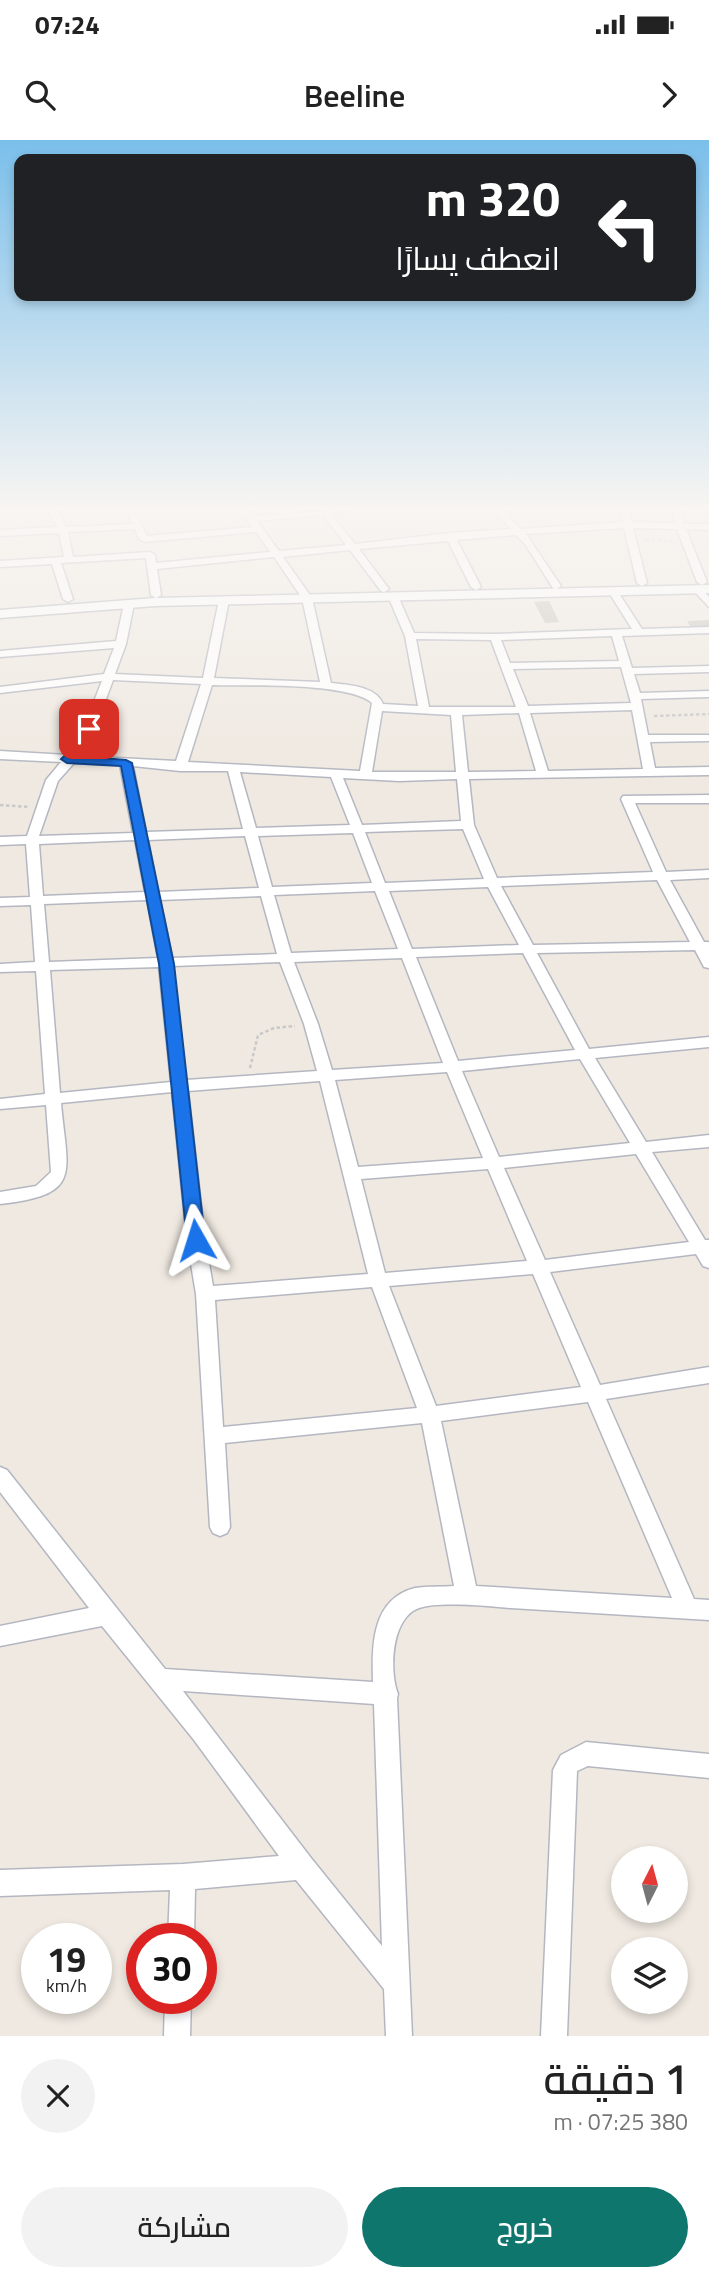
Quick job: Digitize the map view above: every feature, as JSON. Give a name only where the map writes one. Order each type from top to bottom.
[{"type":"street","points":[[0,604],[79,598]]},
{"type":"street","points":[[0,614],[244,598]]},
{"type":"street","points":[[305,598],[326,686]]},
{"type":"street","points":[[392,598],[410,636],[424,710]]},
{"type":"street","points":[[618,598],[639,632]]},
{"type":"street","points":[[180,767],[208,680],[224,600]]},
{"type":"street","points":[[0,1198],[47,1190],[56,1182],[60,1172],[32,839],[52,780],[82,744],[121,645],[129,604]]},
{"type":"street","points":[[410,636],[495,637],[709,630]]},
{"type":"street","points":[[616,632],[650,773]]},
{"type":"street","points":[[495,637],[523,709],[543,774]]},
{"type":"street","points":[[0,654],[121,645]]},
{"type":"street","points":[[507,666],[709,669]]},
{"type":"street","points":[[0,690],[109,677],[326,686],[367,693],[378,702],[378,707],[365,776]]},
{"type":"street","points":[[378,707],[456,712],[636,706],[709,694]]},
{"type":"street","points":[[205,1294],[706,1251],[639,1148],[585,1055],[493,884],[468,825],[456,712]]},
{"type":"street","points":[[643,740],[709,738]]},
{"type":"street","points":[[0,755],[365,776],[709,771]]},
{"type":"street","points":[[126,763],[166,964],[194,1226],[205,1294],[220,1527]]},
{"type":"street","points":[[233,769],[285,958],[311,1024],[326,1076],[378,1280],[430,1416],[467,1595]]},
{"type":"street","points":[[620,773],[627,799],[662,877],[704,946],[709,964]]},
{"type":"street","points":[[336,775],[452,1067],[687,1608]]},
{"type":"street","points":[[627,799],[709,799]]},
{"type":"street","points":[[0,841],[468,825]]},
{"type":"street","points":[[0,902],[266,894],[709,874]]},
{"type":"street","points":[[0,968],[528,949],[704,946]]},
{"type":"street","points":[[0,1104],[181,1086],[452,1067],[709,1042]]},
{"type":"street","points":[[349,1174],[493,1163],[709,1141]]},
{"type":"street","points":[[214,1436],[430,1416],[593,1395],[709,1375]]},
{"type":"street","points":[[0,1477],[302,1867],[396,1983]]},
{"type":"street","points":[[399,2036],[383,1645],[387,1627],[398,1610],[416,1598],[467,1595],[709,1610]]},
{"type":"street","points":[[0,1636],[107,1615]]},
{"type":"street","points":[[159,1679],[387,1694]]},
{"type":"street","points":[[554,2036],[565,1770],[569,1763],[586,1754],[709,1766]]},
{"type":"street","points":[[0,1883],[183,1877],[302,1867]]},
{"type":"street","points":[[182,1923],[183,1877]]},
{"type":"street","points":[[177,2036],[178,2014]]},
{"type":"path","points":[[636,706],[709,715]]},
{"type":"path","points":[[0,806],[42,808]]},
{"type":"path","points":[[246,1081],[258,1035],[274,1028],[311,1024]]},
{"type":"building","points":[[549,601],[559,622],[545,623],[534,602]]},
{"type":"building","points":[[709,620],[709,626],[690,626],[687,621]]},
{"type":"route","points":[[89,729],[79,749],[67,759],[126,763],[166,964],[196,1240]]}]
